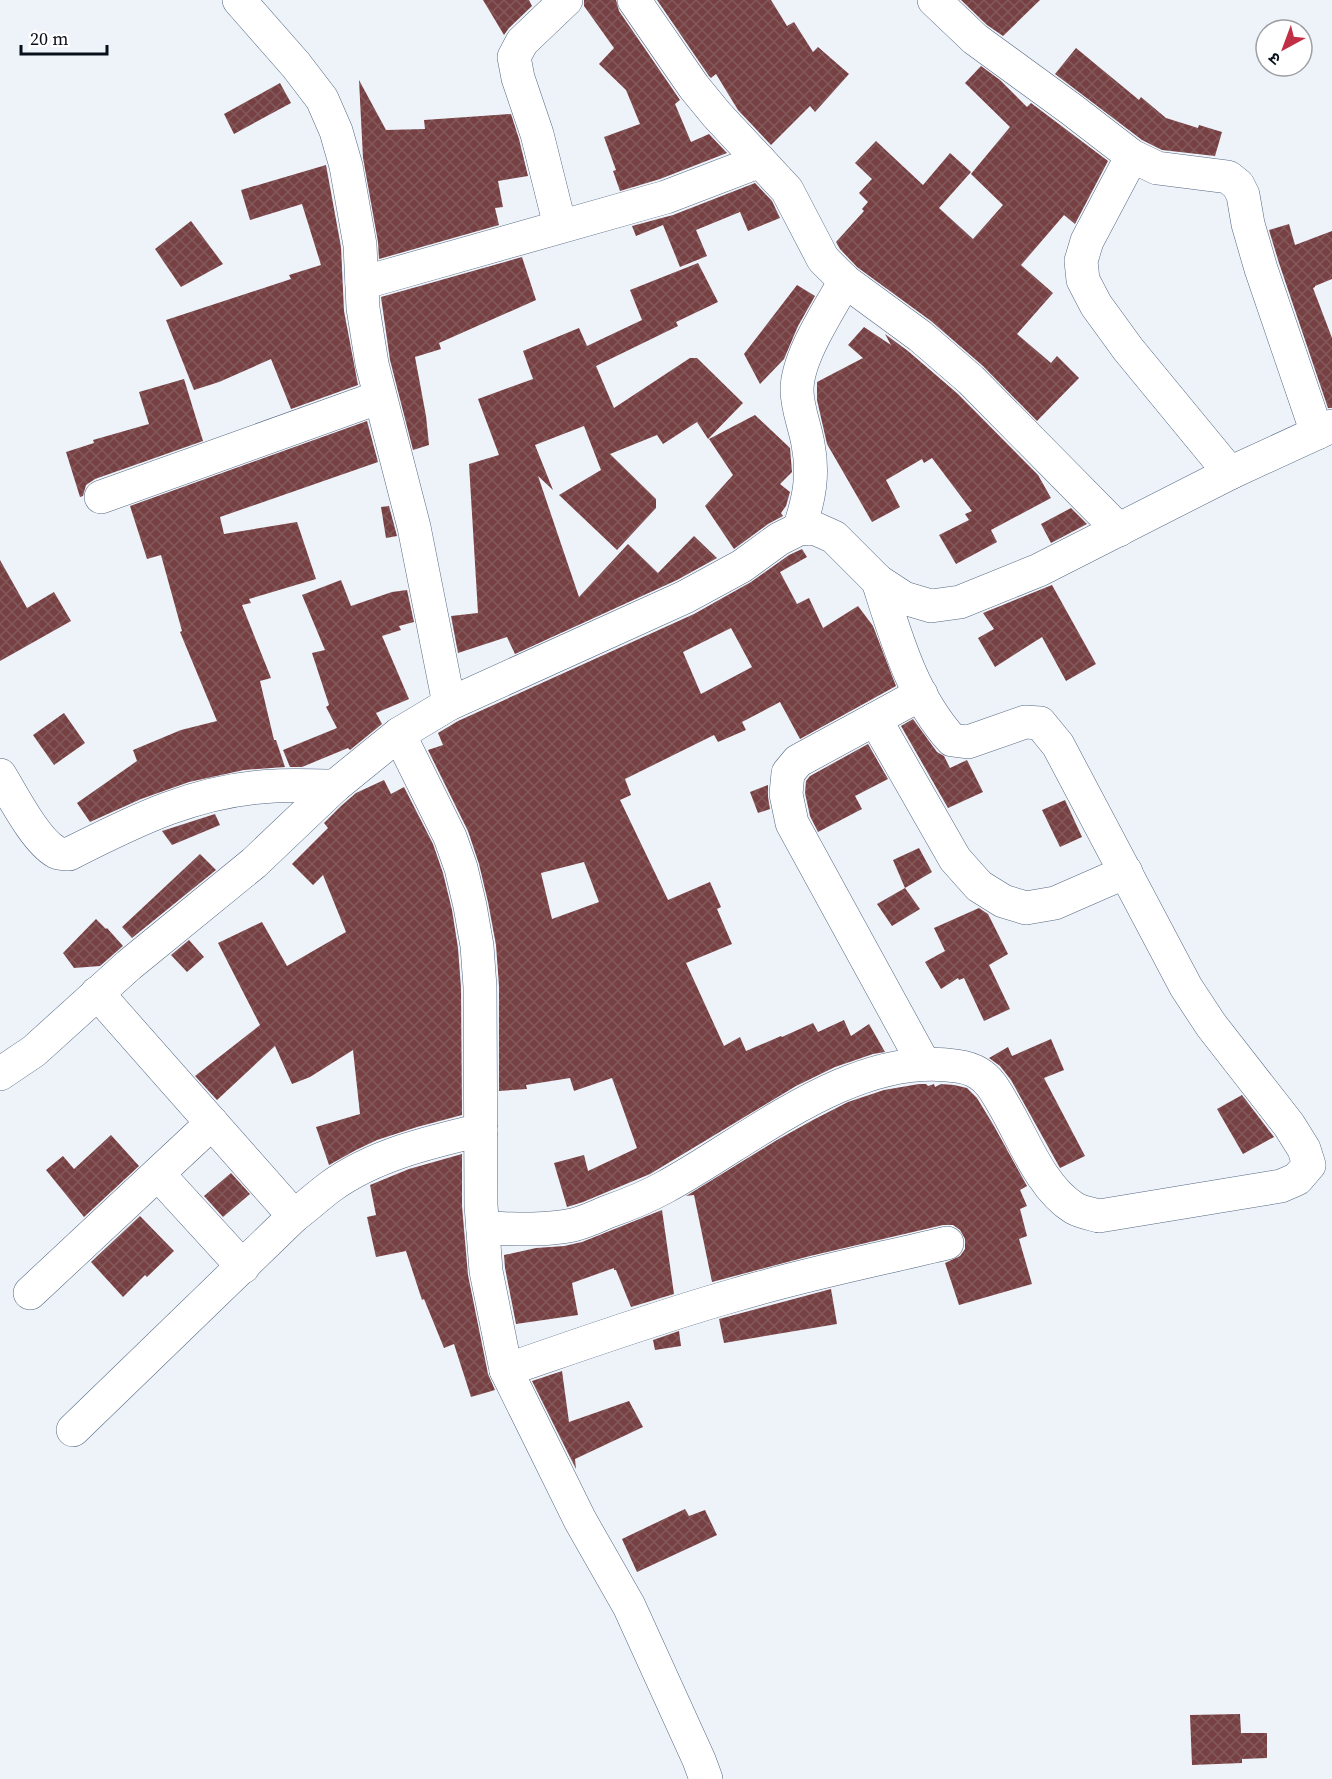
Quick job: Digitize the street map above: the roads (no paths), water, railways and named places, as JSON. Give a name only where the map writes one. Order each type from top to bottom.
[{"type":"street","points":[[239,0],[296,64],[322,99],[336,131],[346,166],[360,245],[363,308],[370,352],[414,527],[449,704]]},
{"type":"street","points":[[560,226],[537,134],[518,78],[514,57],[522,42],[566,0]]},
{"type":"street","points":[[634,0],[694,87],[787,190],[823,259],[845,281],[920,336],[971,380],[1119,530]]},
{"type":"street","points":[[0,1074],[34,1051],[129,965],[254,864],[335,786],[399,734],[449,704],[686,597],[742,566],[779,539],[799,529],[814,528],[834,537],[878,581],[904,598],[931,606],[960,602],[1039,570],[1230,473],[1325,430],[1261,269],[1248,224],[1243,195],[1238,184],[1228,177],[1157,168],[1132,156],[975,39],[934,0]]},
{"type":"street","points":[[1132,156],[1087,241],[1081,261],[1083,280],[1096,305],[1128,349],[1230,473]]},
{"type":"street","points":[[362,283],[666,197],[760,161]]},
{"type":"street","points":[[799,529],[808,504],[811,476],[808,444],[797,390],[800,370],[816,333],[845,281]]},
{"type":"street","points":[[101,497],[380,397]]},
{"type":"street","points":[[483,1228],[539,1230],[575,1225],[665,1187],[748,1135],[838,1086],[874,1072],[924,1064],[957,1066],[977,1072],[992,1085],[1018,1128],[1037,1168],[1057,1194],[1075,1209],[1100,1216],[1281,1186],[1297,1179],[1309,1165],[1304,1149],[1289,1125],[1211,1025],[1186,987],[1058,745],[1040,723],[1025,722],[968,742],[952,740],[938,725],[902,657],[878,581]]},
{"type":"street","points":[[921,694],[798,761],[788,773],[786,794],[792,823],[924,1064]]},
{"type":"street","points":[[875,719],[955,859],[979,886],[1003,901],[1026,908],[1055,903],[1126,872]]},
{"type":"street","points":[[399,734],[450,837],[461,868],[477,946],[480,987],[481,1204],[486,1271],[506,1370],[580,1520],[629,1606],[706,1779]]},
{"type":"street","points":[[0,775],[30,824],[45,844],[58,854],[69,854],[136,820],[186,802],[232,791],[274,786],[335,786]]},
{"type":"street","points":[[97,993],[294,1216]]},
{"type":"street","points":[[30,1293],[212,1123]]},
{"type":"street","points":[[73,1430],[294,1216],[332,1186],[368,1166],[419,1144],[481,1130]]},
{"type":"street","points":[[158,1173],[243,1267]]},
{"type":"street","points":[[506,1370],[648,1321],[736,1294],[808,1275],[947,1244]]}]
